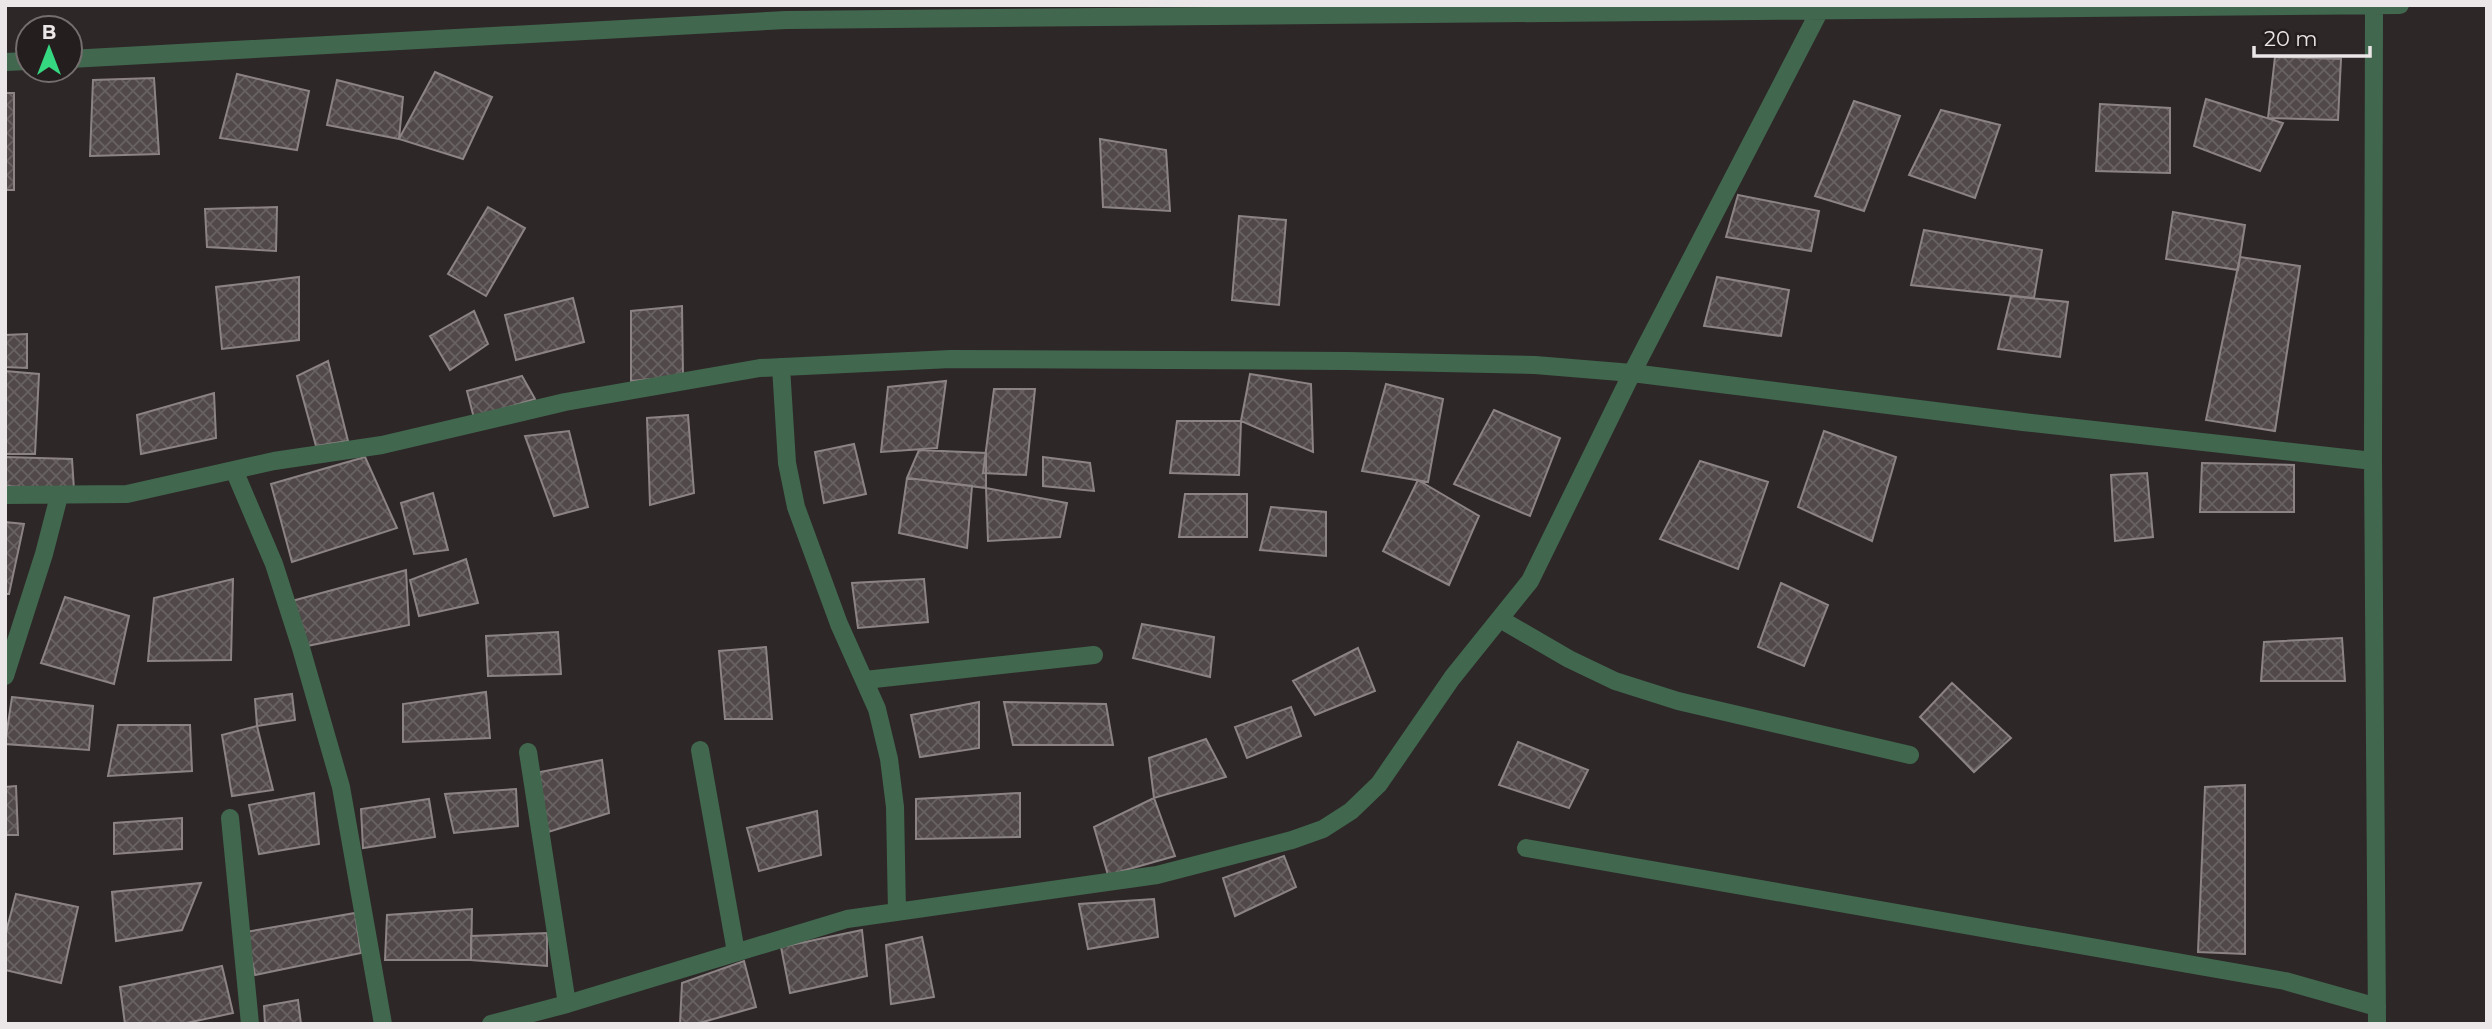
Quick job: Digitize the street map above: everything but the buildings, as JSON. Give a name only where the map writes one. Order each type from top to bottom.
[{"type":"street","points":[[84,58],[786,20],[2400,5]]},
{"type":"street","points":[[1525,848],[2285,981],[2377,1015],[2373,461],[2374,6]]},
{"type":"street","points":[[491,1024],[567,1004],[847,919],[1157,875],[1292,840],[1323,829],[1351,811],[1379,784],[1452,678],[1530,582],[1632,373],[1820,10]]},
{"type":"street","points":[[5,495],[127,495],[274,461],[382,445],[552,405],[760,368],[951,359],[1535,365],[1632,373],[2023,422],[2373,461]]},
{"type":"street","points":[[781,367],[787,463],[796,507],[835,612],[877,709],[889,759],[895,807],[897,912]]},
{"type":"street","points":[[234,470],[274,564],[341,788],[383,1024]]},
{"type":"street","points":[[5,676],[44,554],[59,496]]},
{"type":"street","points":[[1500,619],[1569,659],[1628,685],[1678,701],[1910,755]]},
{"type":"street","points":[[864,680],[1094,655]]},
{"type":"street","points":[[700,750],[736,953]]},
{"type":"street","points":[[528,752],[567,1004]]},
{"type":"street","points":[[230,818],[250,1024]]}]
